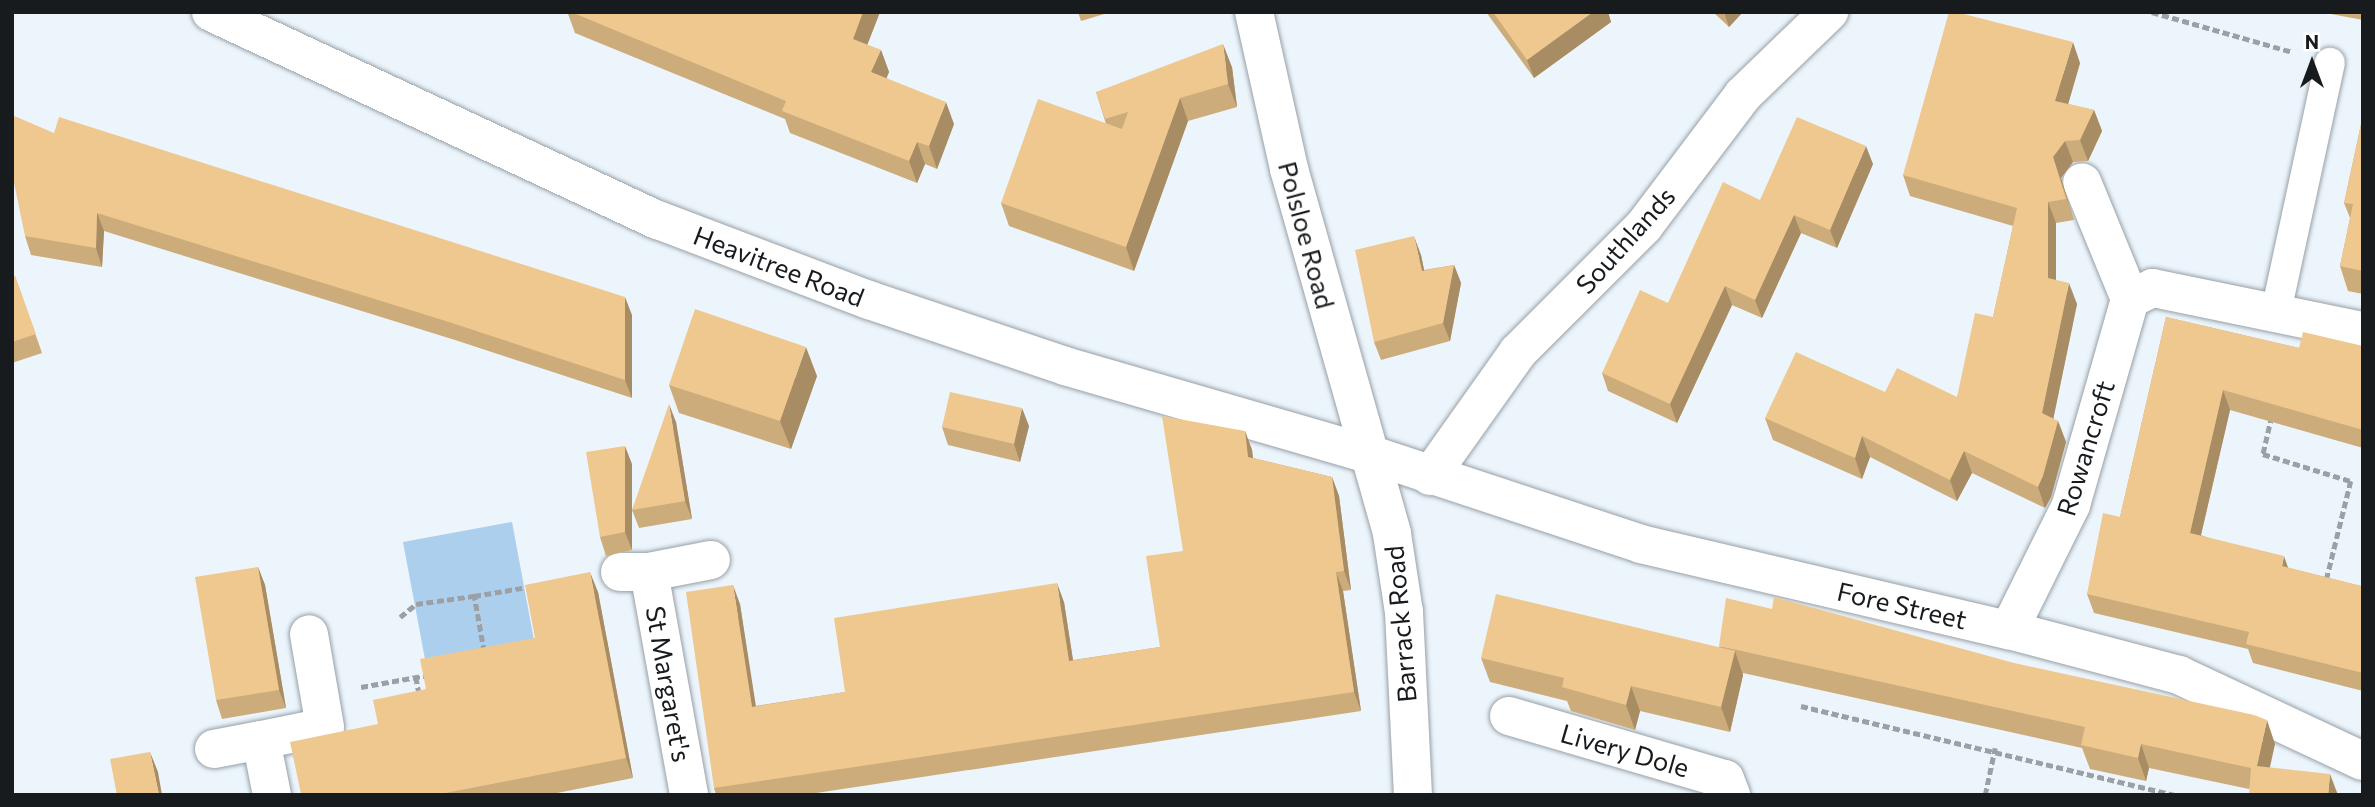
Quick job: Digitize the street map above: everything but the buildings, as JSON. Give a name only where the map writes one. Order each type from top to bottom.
[{"type":"street","name":"Heavitree Road","points":[[211,12],[671,225],[869,300],[1065,366],[1372,455],[1430,476]]},
{"type":"street","name":"Polsloe Road","points":[[1254,12],[1296,196],[1338,355],[1372,455]]},
{"type":"street","name":"Southlands","points":[[1430,476],[1518,352],[1644,226],[1744,94],[1829,12]]},
{"type":"street","points":[[2277,312],[2330,63]]},
{"type":"street","points":[[2082,182],[2130,299],[2153,288],[2239,309],[2277,312],[2363,331]]},
{"type":"street","name":"Rowancroft","points":[[2010,630],[2071,505],[2130,299]]},
{"type":"street","name":"Barrack Road","points":[[1372,455],[1392,534],[1404,612],[1413,795]]},
{"type":"street","name":"Fore Street","points":[[1430,476],[1641,544],[2010,630],[2179,675],[2363,761]]},
{"type":"street","name":"St Margaret's","points":[[689,795],[635,572],[711,560]]},
{"type":"street","points":[[214,749],[325,727],[309,634]]},
{"type":"street","name":"Livery Dole","points":[[1509,716],[1725,779],[1731,795]]},
{"type":"street","points":[[261,740],[272,795]]},
{"type":"path","points":[[2152,12],[2330,63]]},
{"type":"path","points":[[2274,404],[2263,454],[2351,481],[2326,582]]},
{"type":"path","points":[[400,617],[416,604],[522,588]]},
{"type":"path","points":[[474,596],[486,665]]},
{"type":"path","points":[[319,695],[439,673]]},
{"type":"path","points":[[416,677],[421,703]]},
{"type":"path","points":[[1801,706],[1995,748],[2175,795]]},
{"type":"path","points":[[1985,795],[1995,748]]},
{"type":"shaded area","points":[[512,522],[536,651],[427,670],[403,542]]}]
